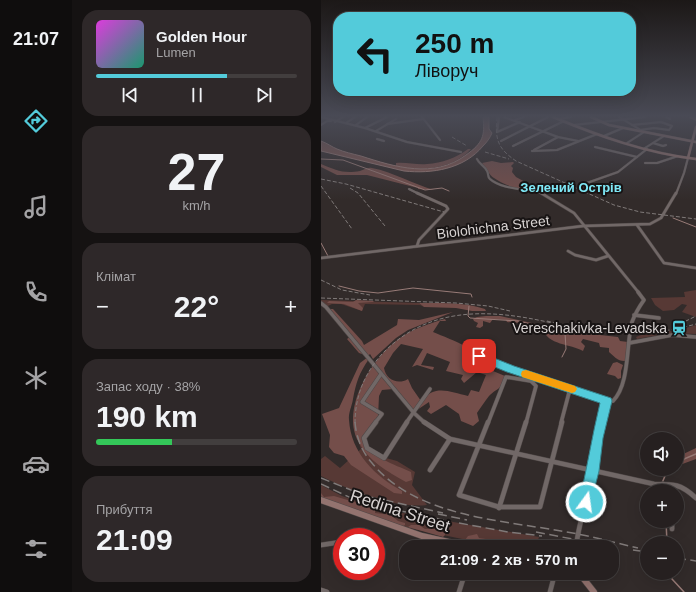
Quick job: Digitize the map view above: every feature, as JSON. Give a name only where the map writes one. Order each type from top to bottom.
[{"type":"street","points":[[421,145],[461,152]]},
{"type":"street","points":[[544,145],[532,151],[556,151],[570,145]]},
{"type":"street","points":[[633,145],[677,156],[696,159]]},
{"type":"street","points":[[584,184],[618,172],[651,145]]},
{"type":"street","points":[[658,145],[665,145]]},
{"type":"street","points":[[688,158],[690,145]]},
{"type":"street","points":[[595,147],[637,157]]},
{"type":"street","points":[[645,163],[657,163],[677,156]]},
{"type":"street","name":"Biolohichna Street","points":[[321,258],[328,259],[345,255],[585,226],[637,225],[656,222],[665,214],[670,205],[688,158]]},
{"type":"street","points":[[465,349],[505,367],[607,401],[613,401],[618,396],[627,361],[635,315],[644,300],[574,213],[544,193],[512,188],[491,180],[488,176],[487,170],[477,162],[477,159]]},
{"type":"street","points":[[409,189],[446,206],[448,209],[419,240],[417,246]]},
{"type":"street","points":[[637,225],[664,263],[675,266],[696,268]]},
{"type":"street","points":[[568,251],[575,255],[596,260],[608,256]]},
{"type":"street","points":[[321,303],[326,307],[413,413],[425,423],[450,439],[654,484]]},
{"type":"street","points":[[635,315],[659,318]]},
{"type":"street","points":[[629,343],[672,336],[696,337]]},
{"type":"street","points":[[381,374],[362,402],[382,414],[364,438],[367,448],[384,458],[403,427],[430,389]]},
{"type":"street","points":[[540,379],[531,381],[506,377],[459,495],[499,508],[540,507],[553,462],[570,389]]},
{"type":"street","points":[[499,508],[517,454],[536,386],[531,381]]},
{"type":"street","points":[[578,540],[593,471],[597,438],[607,401]]},
{"type":"street","points":[[430,470],[450,439]]},
{"type":"street","points":[[684,488],[696,498]]},
{"type":"street","name":"Redina Street","points":[[321,500],[422,536],[440,540]]},
{"type":"street","points":[[321,545],[333,543]]},
{"type":"street","points":[[459,592],[463,580]]},
{"type":"street","points":[[550,592],[553,580]]},
{"type":"street","points":[[585,580],[594,592]]},
{"type":"street","points":[[321,590],[327,592]]},
{"type":"shaded area","points":[[321,145],[328,145],[343,151],[387,164],[414,169],[428,169],[441,167],[454,162],[478,145],[484,145],[467,160],[457,165],[425,172],[404,171],[321,151]]},
{"type":"shaded area","points":[[468,149],[471,149],[464,156],[446,165],[426,169],[396,166],[396,163],[423,164],[449,160]]},
{"type":"shaded area","points":[[492,161],[501,163],[513,162],[514,163],[511,166],[513,168],[512,172],[516,177],[540,190],[523,190],[498,181],[491,175],[482,163]]},
{"type":"shaded area","points":[[321,164],[344,172],[354,172],[372,168],[388,172],[434,190],[418,189],[367,175],[337,175],[321,167]]},
{"type":"shaded area","points":[[696,290],[696,317],[682,312],[687,305],[682,304],[674,310],[663,311],[655,305],[651,298],[685,297],[684,292]]},
{"type":"shaded area","points":[[321,300],[419,303],[424,307],[420,305],[365,304],[362,311],[341,304],[332,304],[326,307],[321,303]]},
{"type":"shaded area","points":[[356,300],[374,301],[358,303],[363,308],[362,311],[344,304],[327,303],[329,301],[353,302]]},
{"type":"shaded area","points":[[419,303],[461,304],[485,309],[486,311],[424,307]]},
{"type":"shaded area","points":[[330,309],[333,309],[364,345],[397,325],[398,319],[419,320],[453,312],[408,330],[396,338],[373,359],[370,354],[368,356],[359,353],[347,339],[351,336]]},
{"type":"shaded area","points":[[486,316],[500,316],[586,335],[591,334],[618,337],[620,341],[628,342],[626,361],[621,361],[616,358],[609,352],[609,348],[600,347],[599,343],[583,339],[581,342],[585,346],[583,351],[554,341],[545,334],[543,329],[531,324],[493,319],[490,323],[483,321],[483,326],[480,328],[476,327],[478,323],[473,319]]},
{"type":"shaded area","points":[[445,319],[446,321],[440,321],[433,332],[475,352],[489,364],[493,371],[505,376],[504,381],[501,386],[489,396],[477,413],[479,421],[473,426],[461,421],[459,414],[446,405],[431,414],[427,411],[430,407],[429,402],[417,410],[412,411],[393,389],[382,390],[379,396],[378,417],[364,438],[371,451],[383,460],[411,472],[412,480],[406,482],[385,470],[367,455],[362,448],[354,428],[353,413],[356,399],[370,370],[389,347],[410,332]],"holes":[[[401,344],[423,349],[412,367],[417,365],[433,370],[434,367],[421,365],[427,353],[450,362],[446,371],[463,375],[461,379],[464,383],[477,372],[486,375],[479,392],[471,390],[468,396],[449,391],[437,391],[432,392],[421,401],[408,379],[400,382],[387,376],[384,368],[393,353]]]},
{"type":"shaded area","points":[[696,325],[696,334],[669,333],[637,339],[636,337],[679,330]]},
{"type":"shaded area","points":[[368,357],[369,359],[360,374],[357,383],[350,412],[349,420],[351,432],[354,443],[366,462],[374,471],[402,491],[402,494],[394,493],[351,465],[344,456],[334,453],[329,447],[330,435],[322,414],[339,408],[360,363]]},
{"type":"shaded area","points":[[617,362],[623,365],[621,378],[618,379],[615,376],[607,374],[613,363]]},
{"type":"shaded area","points":[[364,438],[368,449],[386,458],[397,461],[415,472],[412,485],[427,505],[401,504],[387,501],[345,487],[321,476],[321,459],[325,456],[340,468],[361,449],[359,443]]},
{"type":"shaded area","points":[[696,448],[696,459],[684,463],[684,454]]},
{"type":"shaded area","points":[[321,485],[342,496],[380,509],[539,537],[538,540],[467,540],[409,528],[321,497]]},
{"type":"shaded area","points":[[321,493],[324,497],[334,496],[371,507],[375,509],[375,513],[391,515],[398,521],[405,523],[405,525],[403,526],[321,498]]},
{"type":"shaded area","points":[[411,525],[419,525],[425,529],[436,529],[445,533],[445,535],[443,537],[408,527]]},
{"type":"shaded area","points":[[477,534],[479,538],[487,540],[465,540],[468,536]]},
{"type":"waterway","points":[[321,159],[343,160],[425,190],[442,188],[449,191]]},
{"type":"waterway","points":[[673,218],[696,227]]},
{"type":"waterway","points":[[321,243],[328,256]]},
{"type":"waterway","points":[[339,286],[359,291],[378,293],[413,288],[471,294],[472,297]]},
{"type":"waterway","points":[[469,306],[468,316],[470,318],[518,321],[565,333],[566,349],[562,357]]},
{"type":"waterway","points":[[684,459],[696,454]]},
{"type":"waterway","points":[[662,483],[665,476]]},
{"type":"waterway","points":[[666,528],[667,536]]},
{"type":"waterway","points":[[673,580],[684,592]]},
{"type":"railway","points":[[500,145],[505,152],[516,161],[614,205],[640,212],[696,219]]},
{"type":"railway","points":[[485,152],[509,159]]},
{"type":"railway","points":[[321,179],[346,184],[444,212]]},
{"type":"railway","points":[[321,186],[352,229]]},
{"type":"railway","points":[[350,188],[358,193],[385,226]]},
{"type":"railway","points":[[321,280],[342,290],[370,295]]},
{"type":"railway","points":[[321,298],[456,303],[488,306],[510,311]]},
{"type":"railway","points":[[355,422],[355,413],[359,395],[370,370],[382,354],[400,338],[420,327],[440,319],[462,315],[484,314],[529,318],[552,323]]},
{"type":"railway","points":[[680,324],[696,316]]},
{"type":"railway","points":[[547,321],[566,326],[603,332],[621,333],[658,332],[696,324]]},
{"type":"railway","points":[[355,422],[360,444],[372,463],[390,481],[411,494],[434,505],[485,519],[571,533],[638,548]]},
{"type":"railway","points":[[321,478],[366,496],[443,513]]},
{"type":"railway","points":[[321,484],[362,503],[444,520]]},
{"type":"railway","points":[[438,514],[467,520]]},
{"type":"railway","points":[[459,523],[508,532],[542,536]]},
{"type":"railway","points":[[536,532],[577,540]]},
{"type":"railway","points":[[633,550],[640,551]]},
{"type":"railway","points":[[684,559],[696,561]]},
{"type":"slow traffic","points":[[526,374],[572,389]]},
{"type":"place","name":"Vereschakivka-Levadska","points":[[679,328]]},
{"type":"district","name":"Зелений Острів","points":[[571,187]]},
{"type":"route","points":[[479,356],[510,369],[607,401],[597,438],[593,471],[586,502]]}]
